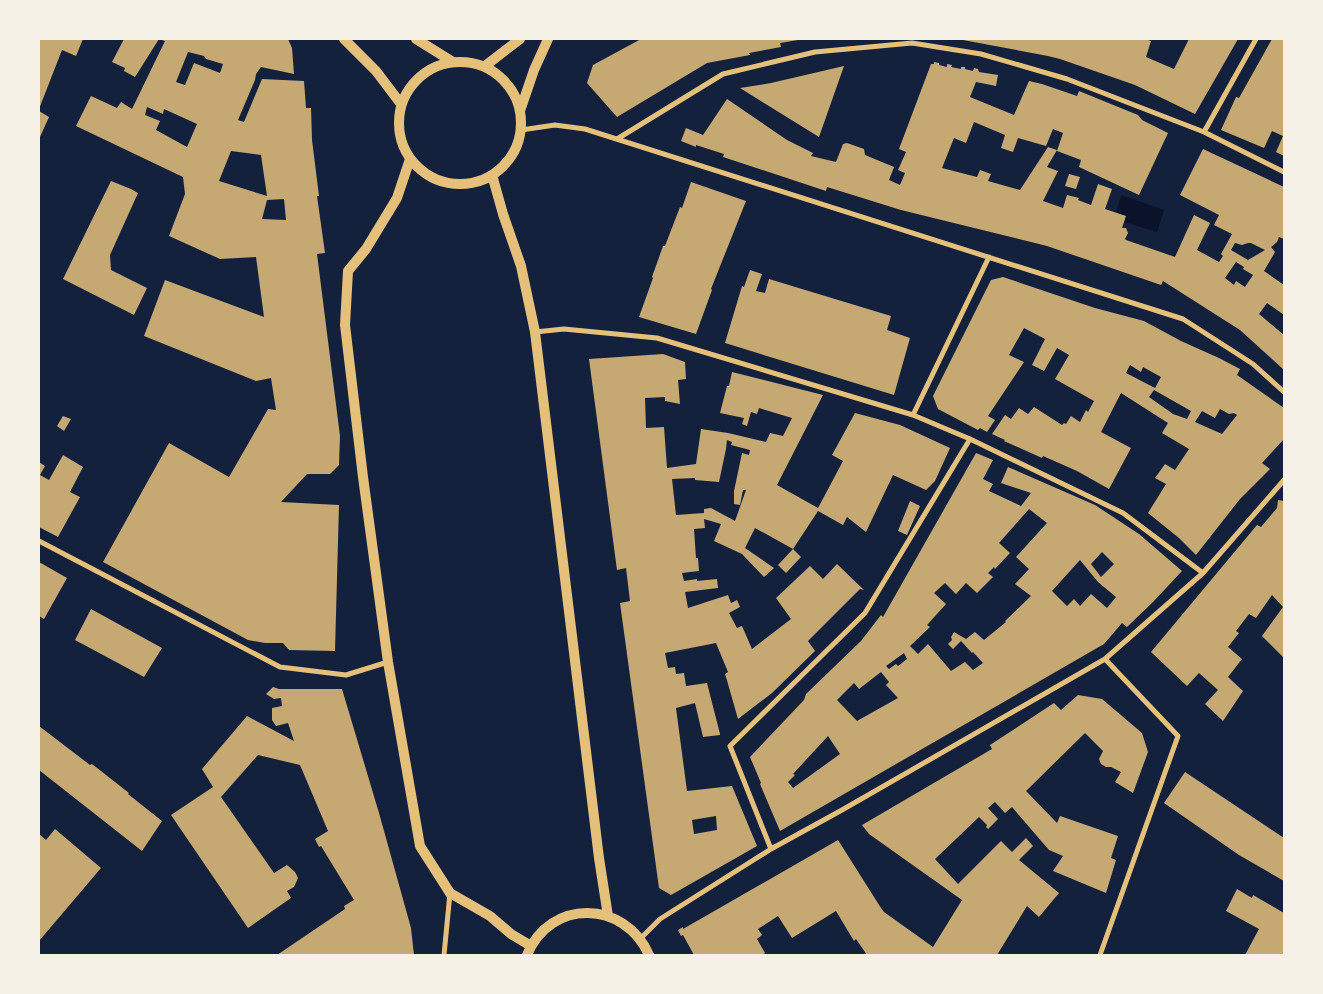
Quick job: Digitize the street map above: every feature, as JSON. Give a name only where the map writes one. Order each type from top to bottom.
[{"type":"main road","points":[[344,39],[376,71],[401,104]]},
{"type":"main road","points":[[416,39],[454,62]]},
{"type":"main road","points":[[485,66],[520,39]]},
{"type":"main road","points":[[520,111],[534,70],[548,39]]},
{"type":"main road","points":[[454,62],[470,62],[485,66],[501,78],[513,92],[520,111],[521,130],[516,148],[506,164],[492,175],[475,182],[457,184],[439,181],[423,172],[410,159],[401,142],[398,123],[401,104],[408,88],[421,75],[436,66],[454,62]]},
{"type":"main road","points":[[410,159],[397,198],[366,249],[348,271],[345,324],[388,662],[420,846],[450,893],[490,916],[529,951],[541,932],[556,921],[572,915],[590,913],[608,916],[626,925],[640,939],[649,955]]},
{"type":"main road","points":[[492,175],[521,266],[535,332],[596,839],[608,916]]},
{"type":"street","points":[[1204,132],[1256,39]]},
{"type":"street","points":[[617,139],[723,74],[815,52],[912,43],[981,54],[1067,79],[1204,132],[1284,172]]},
{"type":"street","points":[[521,130],[555,125],[585,129],[1183,318],[1253,364],[1284,392]]},
{"type":"street","points":[[913,415],[989,257]]},
{"type":"street","points":[[535,332],[564,329],[657,338],[913,415],[970,439],[1123,513],[1204,573]]},
{"type":"street","points":[[770,849],[730,746],[865,612],[970,439]]},
{"type":"street","points":[[640,939],[660,918],[770,849],[842,810],[1105,659],[1204,573],[1284,480]]},
{"type":"street","points":[[39,541],[280,668],[346,675],[388,662]]},
{"type":"street","points":[[1100,955],[1178,736],[1105,659]]},
{"type":"street","points":[[444,955],[450,893]]},
{"type":"water","points":[[1121,195],[1164,210],[1157,232],[1124,222],[1126,216],[1116,212]]},
{"type":"building","points":[[39,39],[83,39],[76,56],[62,50],[39,109]]},
{"type":"building","points":[[124,39],[159,39],[135,77],[124,71],[125,68],[112,62]]},
{"type":"building","points":[[159,39],[288,39],[292,48],[294,74],[261,67],[256,74],[238,120],[244,122],[262,79],[304,81],[306,108],[311,108],[312,140],[319,196],[317,196],[325,253],[317,254],[340,436],[339,465],[330,474],[307,474],[281,502],[339,505],[335,651],[289,650],[283,643],[265,643],[248,640],[103,562],[169,443],[229,477],[268,409],[276,410],[271,378],[256,381],[144,336],[165,280],[264,317],[256,257],[220,259],[169,236],[185,194],[183,177],[76,126],[91,96],[117,108],[121,102],[132,109],[165,41]],"holes":[[[188,52],[223,64],[220,73],[194,63],[185,85],[176,82]],[[147,107],[163,114],[164,109],[197,124],[187,147],[156,130],[160,121],[145,115]],[[231,151],[261,155],[267,196],[219,181]],[[284,199],[286,220],[262,219],[267,200]]]},
{"type":"building","points":[[641,39],[798,40],[780,43],[781,47],[749,53],[750,55],[707,63],[617,117],[587,83],[593,65]]},
{"type":"building","points":[[963,39],[1145,39],[1151,41],[1146,57],[1174,69],[1189,39],[1238,39],[1195,114],[1135,85],[1060,59]]},
{"type":"building","points":[[1272,39],[1284,39],[1284,156],[1276,152],[1283,136],[1272,131],[1264,148],[1221,130],[1236,97],[1239,98]]},
{"type":"building","points":[[934,62],[939,63],[939,65],[947,67],[947,64],[961,69],[961,67],[965,67],[965,69],[973,71],[974,68],[978,69],[979,72],[998,75],[996,86],[976,82],[970,97],[1014,115],[1029,81],[1077,96],[1079,91],[1138,115],[1142,120],[1168,133],[1139,195],[1079,167],[1081,160],[1057,151],[1063,133],[1053,129],[1046,146],[1018,138],[1013,152],[1001,148],[1005,135],[974,122],[966,143],[954,138],[942,168],[977,177],[980,170],[991,174],[988,181],[1020,190],[1048,147],[1057,150],[1047,167],[1058,171],[1043,201],[1063,208],[1067,195],[1079,198],[1078,200],[1091,205],[1098,184],[1112,189],[1105,209],[1126,216],[1122,228],[1126,228],[1128,233],[1126,240],[1175,257],[1194,215],[1210,223],[1197,250],[1219,262],[1223,256],[1221,254],[1232,234],[1214,225],[1219,215],[1180,195],[1203,149],[1284,187],[1284,239],[1279,237],[1277,242],[1271,247],[1275,252],[1264,271],[1284,285],[1284,315],[1267,303],[1259,314],[1284,335],[1284,370],[1240,330],[1163,281],[1161,285],[1047,246],[901,210],[827,187],[826,191],[723,157],[724,154],[681,141],[686,128],[703,135],[727,99],[787,140],[813,153],[811,156],[836,162],[843,144],[847,143],[864,149],[865,155],[894,167],[889,180],[900,185],[905,173],[898,170],[906,152],[899,149],[931,64],[934,64]],"holes":[[[1235,243],[1242,245],[1251,243],[1265,250],[1248,260],[1231,250]],[[1236,262],[1253,275],[1245,287],[1236,281],[1234,285],[1225,278]]]},
{"type":"building","points":[[844,66],[819,137],[740,88],[771,83]]},
{"type":"building","points":[[39,111],[49,117],[40,137],[39,136]]},
{"type":"building","points":[[1069,174],[1080,177],[1076,189],[1065,186]]},
{"type":"building","points":[[111,181],[138,193],[110,255],[111,270],[147,288],[134,315],[63,279]]},
{"type":"building","points":[[691,182],[746,201],[711,289],[696,334],[639,317],[663,246],[665,246],[680,207],[682,208]]},
{"type":"building","points":[[750,270],[762,274],[756,291],[765,293],[769,279],[891,316],[887,330],[910,338],[894,395],[725,343],[742,286],[744,287]]},
{"type":"building","points":[[1003,277],[1095,308],[1144,321],[1240,369],[1237,375],[1284,408],[1284,439],[1262,463],[1270,469],[1240,499],[1196,555],[1179,538],[1148,513],[1166,484],[1155,478],[1165,464],[1175,470],[1189,449],[1162,433],[1168,423],[1121,393],[1101,432],[1131,448],[1109,489],[1077,471],[1043,456],[1042,458],[992,434],[1005,415],[1011,419],[1019,408],[1028,414],[1034,407],[1062,425],[1066,424],[1071,416],[1080,422],[1086,410],[1088,412],[1094,401],[1055,379],[1069,355],[1057,348],[1044,371],[1032,365],[1045,339],[1024,328],[1009,355],[1024,362],[988,416],[995,420],[987,432],[980,428],[978,430],[938,409],[933,396],[991,280]],"holes":[[[1130,365],[1141,372],[1143,367],[1161,377],[1155,388],[1126,373]],[[1154,390],[1191,411],[1187,419],[1173,414],[1149,397]],[[1220,409],[1229,414],[1234,413],[1237,415],[1222,434],[1195,422],[1202,411],[1215,418]]]},
{"type":"building","points":[[663,354],[685,362],[686,379],[678,380],[680,404],[665,401],[665,397],[645,398],[646,428],[664,427],[667,468],[696,464],[701,429],[766,442],[770,433],[783,436],[792,418],[759,408],[757,414],[751,412],[747,426],[742,424],[744,418],[720,413],[732,372],[823,395],[777,485],[818,508],[843,461],[832,455],[855,413],[900,425],[950,448],[935,481],[926,490],[893,475],[866,532],[847,517],[843,525],[818,511],[793,549],[755,528],[745,548],[774,568],[764,577],[742,554],[714,541],[721,524],[704,519],[705,528],[694,529],[699,571],[682,573],[684,581],[717,579],[718,588],[685,592],[688,608],[728,595],[731,603],[737,600],[740,607],[729,613],[737,628],[742,626],[752,649],[791,619],[776,598],[810,566],[823,579],[837,564],[864,590],[860,589],[808,641],[815,651],[772,693],[738,719],[725,674],[728,672],[716,643],[665,653],[668,668],[675,667],[676,674],[684,673],[686,686],[707,683],[720,734],[703,737],[695,703],[676,708],[687,791],[732,786],[757,846],[671,895],[659,888],[620,603],[630,601],[626,568],[617,570],[589,359]],"holes":[[[727,440],[732,442],[731,445],[750,450],[749,455],[742,453],[734,491],[734,504],[740,505],[743,490],[746,490],[735,521],[711,508],[704,509],[704,513],[676,515],[672,479],[695,478],[695,480],[719,482]],[[716,816],[717,830],[694,834],[692,820]]]},
{"type":"building","points":[[63,416],[71,419],[64,431],[57,426]]},
{"type":"building","points":[[976,453],[993,460],[983,479],[993,484],[989,491],[1021,506],[1031,493],[1001,483],[1008,467],[1095,505],[1139,534],[1182,571],[1127,627],[1122,623],[1104,644],[780,831],[750,757],[804,700],[806,694],[861,641],[881,615],[883,617]],"holes":[[[1029,509],[1047,523],[1016,557],[1029,569],[1015,584],[1031,596],[1006,622],[984,640],[975,632],[966,639],[954,632],[951,637],[952,640],[948,644],[953,649],[961,641],[983,663],[973,670],[965,662],[951,671],[928,644],[918,654],[910,646],[930,627],[927,625],[946,604],[934,593],[945,583],[956,594],[966,583],[977,593],[993,577],[988,573],[994,567],[995,569],[1010,553],[999,543]],[[1102,552],[1114,564],[1101,577],[1091,564]],[[1080,560],[1098,582],[1116,597],[1107,608],[1091,594],[1080,606],[1074,599],[1067,606],[1052,591]],[[904,653],[907,659],[898,666],[896,664],[889,669],[886,666]],[[881,672],[889,682],[886,685],[898,698],[857,721],[837,700],[854,683],[859,689]],[[828,736],[840,754],[793,788],[788,782],[795,775],[793,774]]]},
{"type":"building","points":[[63,455],[83,467],[70,492],[80,497],[58,537],[39,527],[39,462],[45,466],[40,475],[49,480]]},
{"type":"building","points":[[1278,500],[1284,501],[1284,658],[1262,636],[1283,607],[1272,595],[1256,618],[1249,614],[1236,631],[1239,633],[1228,647],[1242,659],[1228,677],[1243,691],[1223,721],[1205,704],[1218,690],[1199,673],[1187,686],[1151,652],[1257,525],[1261,527],[1277,508]]},
{"type":"building","points":[[910,501],[920,506],[907,535],[898,531]]},
{"type":"building","points":[[793,549],[801,557],[786,573],[778,565]]},
{"type":"building","points":[[39,562],[67,578],[44,619],[39,616]]},
{"type":"building","points":[[91,609],[162,648],[144,677],[75,640]]},
{"type":"building","points":[[273,687],[279,689],[342,689],[411,928],[414,955],[277,955],[345,909],[344,906],[354,900],[315,839],[328,831],[300,765],[258,755],[221,797],[274,873],[287,865],[295,872],[298,878],[294,887],[287,891],[291,898],[248,928],[171,815],[213,787],[202,769],[247,716],[294,741],[288,723],[276,726],[272,720],[272,708],[282,706],[281,698],[274,699],[266,694]]},
{"type":"building","points":[[1078,695],[1102,699],[1142,733],[1148,752],[1133,793],[1115,782],[1121,772],[1101,764],[1099,759],[1103,751],[1085,733],[1026,791],[1057,823],[1060,816],[1118,836],[1111,858],[1116,860],[1106,893],[1053,871],[1063,856],[1049,850],[1012,807],[1005,813],[995,802],[988,808],[998,819],[988,829],[987,825],[979,817],[935,859],[958,884],[1001,841],[1012,852],[1026,838],[1033,846],[1019,860],[1059,893],[1039,917],[1027,906],[997,955],[867,955],[856,939],[854,941],[836,911],[792,938],[778,916],[758,929],[762,935],[757,939],[765,955],[694,955],[683,935],[681,936],[678,930],[683,927],[683,929],[838,840],[884,912],[933,947],[962,900],[869,834],[862,825],[992,749],[990,745],[1054,703],[1061,710]]},
{"type":"building","points":[[39,726],[90,765],[92,764],[162,821],[142,851],[39,770]]},
{"type":"building","points":[[1185,772],[1284,838],[1284,881],[1239,855],[1164,803]]},
{"type":"building","points":[[55,829],[101,868],[39,941],[39,834],[46,840]]},
{"type":"building","points":[[1237,889],[1252,898],[1253,895],[1284,913],[1284,955],[1245,955],[1259,929],[1226,911]]}]
